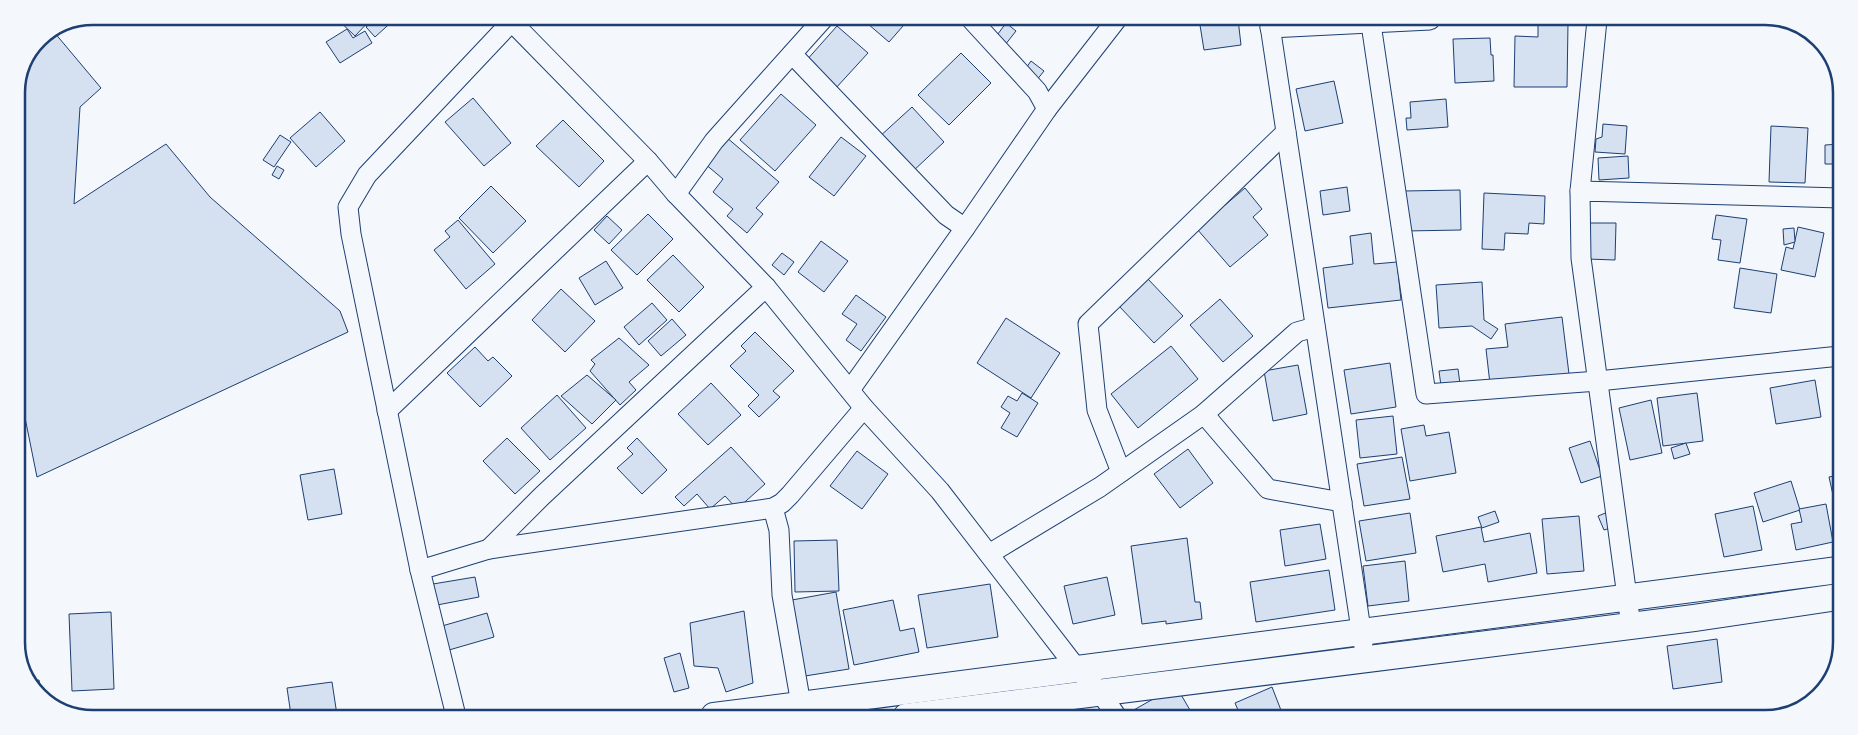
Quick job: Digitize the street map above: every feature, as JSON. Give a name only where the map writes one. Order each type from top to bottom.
[{"type":"street","points":[[455,710],[420,570],[351,234],[348,207],[367,175],[506,25]]},
{"type":"street","points":[[518,25],[648,161],[676,194],[766,286],[864,408],[940,491],[1078,670],[1100,692],[1112,710]]},
{"type":"street","points":[[676,194],[714,141],[818,25]]},
{"type":"street","points":[[977,25],[1037,90],[1047,109]]},
{"type":"street","points":[[850,390],[1047,109],[1112,25]]},
{"type":"street","points":[[1270,25],[1365,659]]},
{"type":"street","points":[[1371,25],[1426,394],[1598,381],[1833,357]]},
{"type":"street","points":[[1597,25],[1580,191],[1581,258],[1631,626]]},
{"type":"street","points":[[792,54],[946,215],[965,228]]},
{"type":"street","points":[[1121,472],[1097,410],[1088,324],[1286,132]]},
{"type":"street","points":[[387,411],[648,161]]},
{"type":"street","points":[[1580,191],[1833,198]]},
{"type":"street","points":[[489,548],[766,286]]},
{"type":"street","points":[[989,554],[1121,472],[1204,414],[1297,332],[1315,327]]},
{"type":"street","points":[[420,570],[489,548],[773,508],[790,495],[864,408]]},
{"type":"street","points":[[1204,414],[1268,489],[1342,502]]},
{"type":"street","points":[[773,508],[779,530],[782,596],[802,710],[1078,670],[1833,571]]},
{"type":"street","points":[[960,710],[1631,626],[1833,598]]},
{"type":"building","points":[[343,25],[365,25],[355,36]]},
{"type":"building","points":[[368,25],[388,25],[375,37],[366,27]]},
{"type":"building","points":[[869,25],[904,25],[889,42]]},
{"type":"building","points":[[1005,25],[1008,25],[1016,31],[1005,45],[995,38]]},
{"type":"building","points":[[1200,25],[1239,25],[1241,45],[1204,50]]},
{"type":"building","points":[[1538,25],[1568,25],[1567,87],[1514,87],[1515,36],[1538,37]]},
{"type":"building","points":[[837,26],[868,53],[835,89],[805,62]]},
{"type":"building","points":[[347,29],[353,38],[365,31],[372,43],[340,63],[326,42]]},
{"type":"building","points":[[57,36],[101,88],[80,107],[74,204],[166,144],[210,197],[340,311],[348,332],[37,477],[25,418],[25,94],[26,80],[37,55],[45,45]]},
{"type":"building","points":[[1490,38],[1494,81],[1455,83],[1453,39]]},
{"type":"building","points":[[961,53],[991,83],[949,125],[918,95]]},
{"type":"building","points":[[1031,61],[1044,71],[1036,81],[1024,71]]},
{"type":"building","points":[[1334,81],[1343,123],[1305,131],[1296,89]]},
{"type":"building","points":[[781,94],[816,125],[775,171],[740,140]]},
{"type":"building","points":[[473,98],[511,143],[484,166],[445,122]]},
{"type":"building","points":[[1446,99],[1448,127],[1407,130],[1406,118],[1411,118],[1410,102]]},
{"type":"building","points":[[912,107],[944,142],[911,173],[878,138]]},
{"type":"building","points":[[320,112],[345,141],[316,167],[290,138]]},
{"type":"building","points":[[563,120],[604,161],[579,187],[536,146]]},
{"type":"building","points":[[1603,124],[1627,126],[1625,154],[1595,152],[1596,139],[1602,137]]},
{"type":"building","points":[[1771,126],[1808,128],[1805,183],[1769,182]]},
{"type":"building","points":[[280,135],[291,142],[274,167],[263,160]]},
{"type":"building","points":[[726,137],[779,182],[756,208],[763,214],[747,233],[727,216],[733,209],[713,192],[723,179],[704,163]]},
{"type":"building","points":[[841,137],[866,156],[834,196],[809,177]]},
{"type":"building","points":[[1833,144],[1833,164],[1825,164],[1825,145]]},
{"type":"building","points":[[1628,156],[1629,178],[1599,180],[1598,158]]},
{"type":"building","points":[[277,166],[284,170],[279,179],[272,175]]},
{"type":"building","points":[[491,186],[526,221],[493,253],[459,218]]},
{"type":"building","points":[[1347,187],[1350,211],[1323,215],[1320,191]]},
{"type":"building","points":[[1245,188],[1262,209],[1253,217],[1268,235],[1230,267],[1197,229]]},
{"type":"building","points":[[1460,190],[1461,230],[1405,231],[1404,191]]},
{"type":"building","points":[[1484,193],[1545,196],[1544,224],[1529,223],[1528,234],[1505,233],[1504,250],[1482,249]]},
{"type":"building","points":[[648,214],[673,239],[637,275],[611,250]]},
{"type":"building","points":[[1716,215],[1747,219],[1740,263],[1718,260],[1721,240],[1712,239]]},
{"type":"building","points":[[607,216],[622,230],[609,244],[594,230]]},
{"type":"building","points":[[458,220],[495,264],[466,289],[434,250],[450,237],[445,231]]},
{"type":"building","points":[[1588,223],[1616,223],[1615,260],[1587,259]]},
{"type":"building","points":[[1798,227],[1824,233],[1815,277],[1781,270],[1786,247],[1793,249]]},
{"type":"building","points":[[1794,228],[1795,242],[1784,245],[1783,229]]},
{"type":"building","points":[[1371,233],[1374,264],[1397,262],[1401,300],[1328,308],[1323,268],[1353,264],[1350,236]]},
{"type":"building","points":[[821,241],[848,261],[824,292],[798,272]]},
{"type":"building","points":[[782,253],[794,262],[784,275],[772,265]]},
{"type":"building","points":[[673,255],[704,287],[679,312],[647,280]]},
{"type":"building","points":[[606,261],[623,288],[595,305],[579,278]]},
{"type":"building","points":[[1740,268],[1777,274],[1771,313],[1734,308]]},
{"type":"building","points":[[1148,279],[1183,316],[1154,343],[1119,306]]},
{"type":"building","points":[[1482,282],[1484,320],[1498,329],[1491,339],[1472,326],[1439,328],[1436,285]]},
{"type":"building","points":[[561,289],[595,321],[565,352],[532,320]]},
{"type":"building","points":[[856,295],[886,317],[861,351],[846,340],[857,324],[842,314]]},
{"type":"building","points":[[1220,299],[1253,336],[1223,362],[1190,325]]},
{"type":"building","points":[[652,303],[667,320],[639,345],[624,327]]},
{"type":"building","points":[[1562,317],[1569,374],[1490,384],[1486,349],[1508,347],[1505,324]]},
{"type":"building","points":[[1006,318],[1060,353],[1031,398],[977,363]]},
{"type":"building","points":[[672,319],[686,335],[661,356],[648,341]]},
{"type":"building","points":[[755,332],[794,371],[773,391],[780,397],[759,417],[748,406],[759,395],[730,366],[746,351],[741,346]]},
{"type":"building","points":[[619,338],[649,365],[629,382],[636,390],[620,405],[590,371],[595,364],[591,360]]},
{"type":"building","points":[[1171,346],[1198,379],[1138,428],[1111,394]]},
{"type":"building","points":[[475,347],[488,361],[493,357],[512,376],[480,407],[447,373]]},
{"type":"building","points":[[1390,363],[1396,407],[1351,414],[1344,370]]},
{"type":"building","points":[[1298,365],[1307,414],[1273,421],[1264,371]]},
{"type":"building","points":[[1458,369],[1460,384],[1441,386],[1439,371]]},
{"type":"building","points":[[587,375],[616,400],[592,424],[561,396]]},
{"type":"building","points":[[1815,380],[1821,417],[1776,424],[1770,388]]},
{"type":"building","points":[[711,383],[741,415],[708,445],[678,414]]},
{"type":"building","points":[[1022,393],[1038,403],[1017,437],[1001,428],[1010,413],[1001,407],[1008,396],[1017,401]]},
{"type":"building","points":[[1697,393],[1703,441],[1663,446],[1657,398]]},
{"type":"building","points":[[557,395],[586,428],[550,460],[521,428]]},
{"type":"building","points":[[1651,400],[1662,453],[1630,460],[1619,408]]},
{"type":"building","points":[[1393,416],[1397,454],[1360,458],[1356,420]]},
{"type":"building","points":[[1424,425],[1426,436],[1449,432],[1456,473],[1410,481],[1401,429]]},
{"type":"building","points":[[507,438],[540,471],[515,494],[483,461]]},
{"type":"building","points":[[637,438],[667,470],[642,494],[617,468],[633,454],[627,448]]},
{"type":"building","points":[[1590,441],[1602,476],[1581,483],[1569,448]]},
{"type":"building","points":[[1686,443],[1690,454],[1674,459],[1671,448]]},
{"type":"building","points":[[731,447],[765,484],[737,509],[725,496],[710,509],[697,494],[684,506],[675,497]]},
{"type":"building","points":[[1188,449],[1213,483],[1180,508],[1154,474]]},
{"type":"building","points":[[857,451],[888,474],[862,509],[830,486]]},
{"type":"building","points":[[1402,457],[1410,499],[1364,506],[1357,464]]},
{"type":"building","points":[[334,469],[342,514],[308,520],[300,475]]},
{"type":"building","points":[[1833,476],[1833,495],[1829,477]]},
{"type":"building","points":[[1791,481],[1800,510],[1763,522],[1754,493]]},
{"type":"building","points":[[1826,504],[1833,542],[1796,550],[1791,524],[1802,522],[1799,509]]},
{"type":"building","points":[[1753,506],[1762,550],[1724,557],[1715,514]]},
{"type":"building","points":[[1495,511],[1499,522],[1482,528],[1478,517]]},
{"type":"building","points":[[1608,512],[1614,527],[1604,530],[1598,516]]},
{"type":"building","points":[[1410,513],[1416,553],[1366,561],[1359,521]]},
{"type":"building","points":[[1579,516],[1584,571],[1547,574],[1542,519]]},
{"type":"building","points":[[1320,524],[1326,559],[1285,566],[1280,530]]},
{"type":"building","points":[[1481,527],[1484,542],[1530,533],[1537,573],[1488,582],[1485,564],[1443,572],[1436,536]]},
{"type":"building","points":[[1187,538],[1195,602],[1200,602],[1202,619],[1166,624],[1166,621],[1142,624],[1131,546]]},
{"type":"building","points":[[837,540],[839,591],[795,592],[794,541]]},
{"type":"building","points":[[1405,561],[1409,601],[1368,606],[1363,566]]},
{"type":"building","points":[[1329,570],[1335,610],[1256,622],[1250,582]]},
{"type":"building","points":[[475,577],[479,597],[437,605],[433,584]]},
{"type":"building","points":[[1107,577],[1115,615],[1073,624],[1064,586]]},
{"type":"building","points":[[990,584],[998,637],[927,648],[918,595]]},
{"type":"building","points":[[836,592],[849,669],[805,676],[792,600]]},
{"type":"building","points":[[893,600],[900,631],[914,628],[919,652],[854,665],[843,610]]},
{"type":"building","points":[[744,611],[753,683],[726,692],[718,668],[694,666],[690,623]]},
{"type":"building","points":[[111,612],[114,689],[72,691],[69,614]]},
{"type":"building","points":[[487,613],[494,637],[449,650],[442,626]]},
{"type":"building","points":[[1717,639],[1722,682],[1673,689],[1667,646]]},
{"type":"building","points":[[680,653],[689,688],[674,692],[664,658]]},
{"type":"building","points":[[332,682],[336,710],[290,710],[287,688]]},
{"type":"building","points":[[1176,686],[1190,710],[1134,710]]},
{"type":"building","points":[[1272,687],[1281,710],[1238,710],[1235,703]]}]
